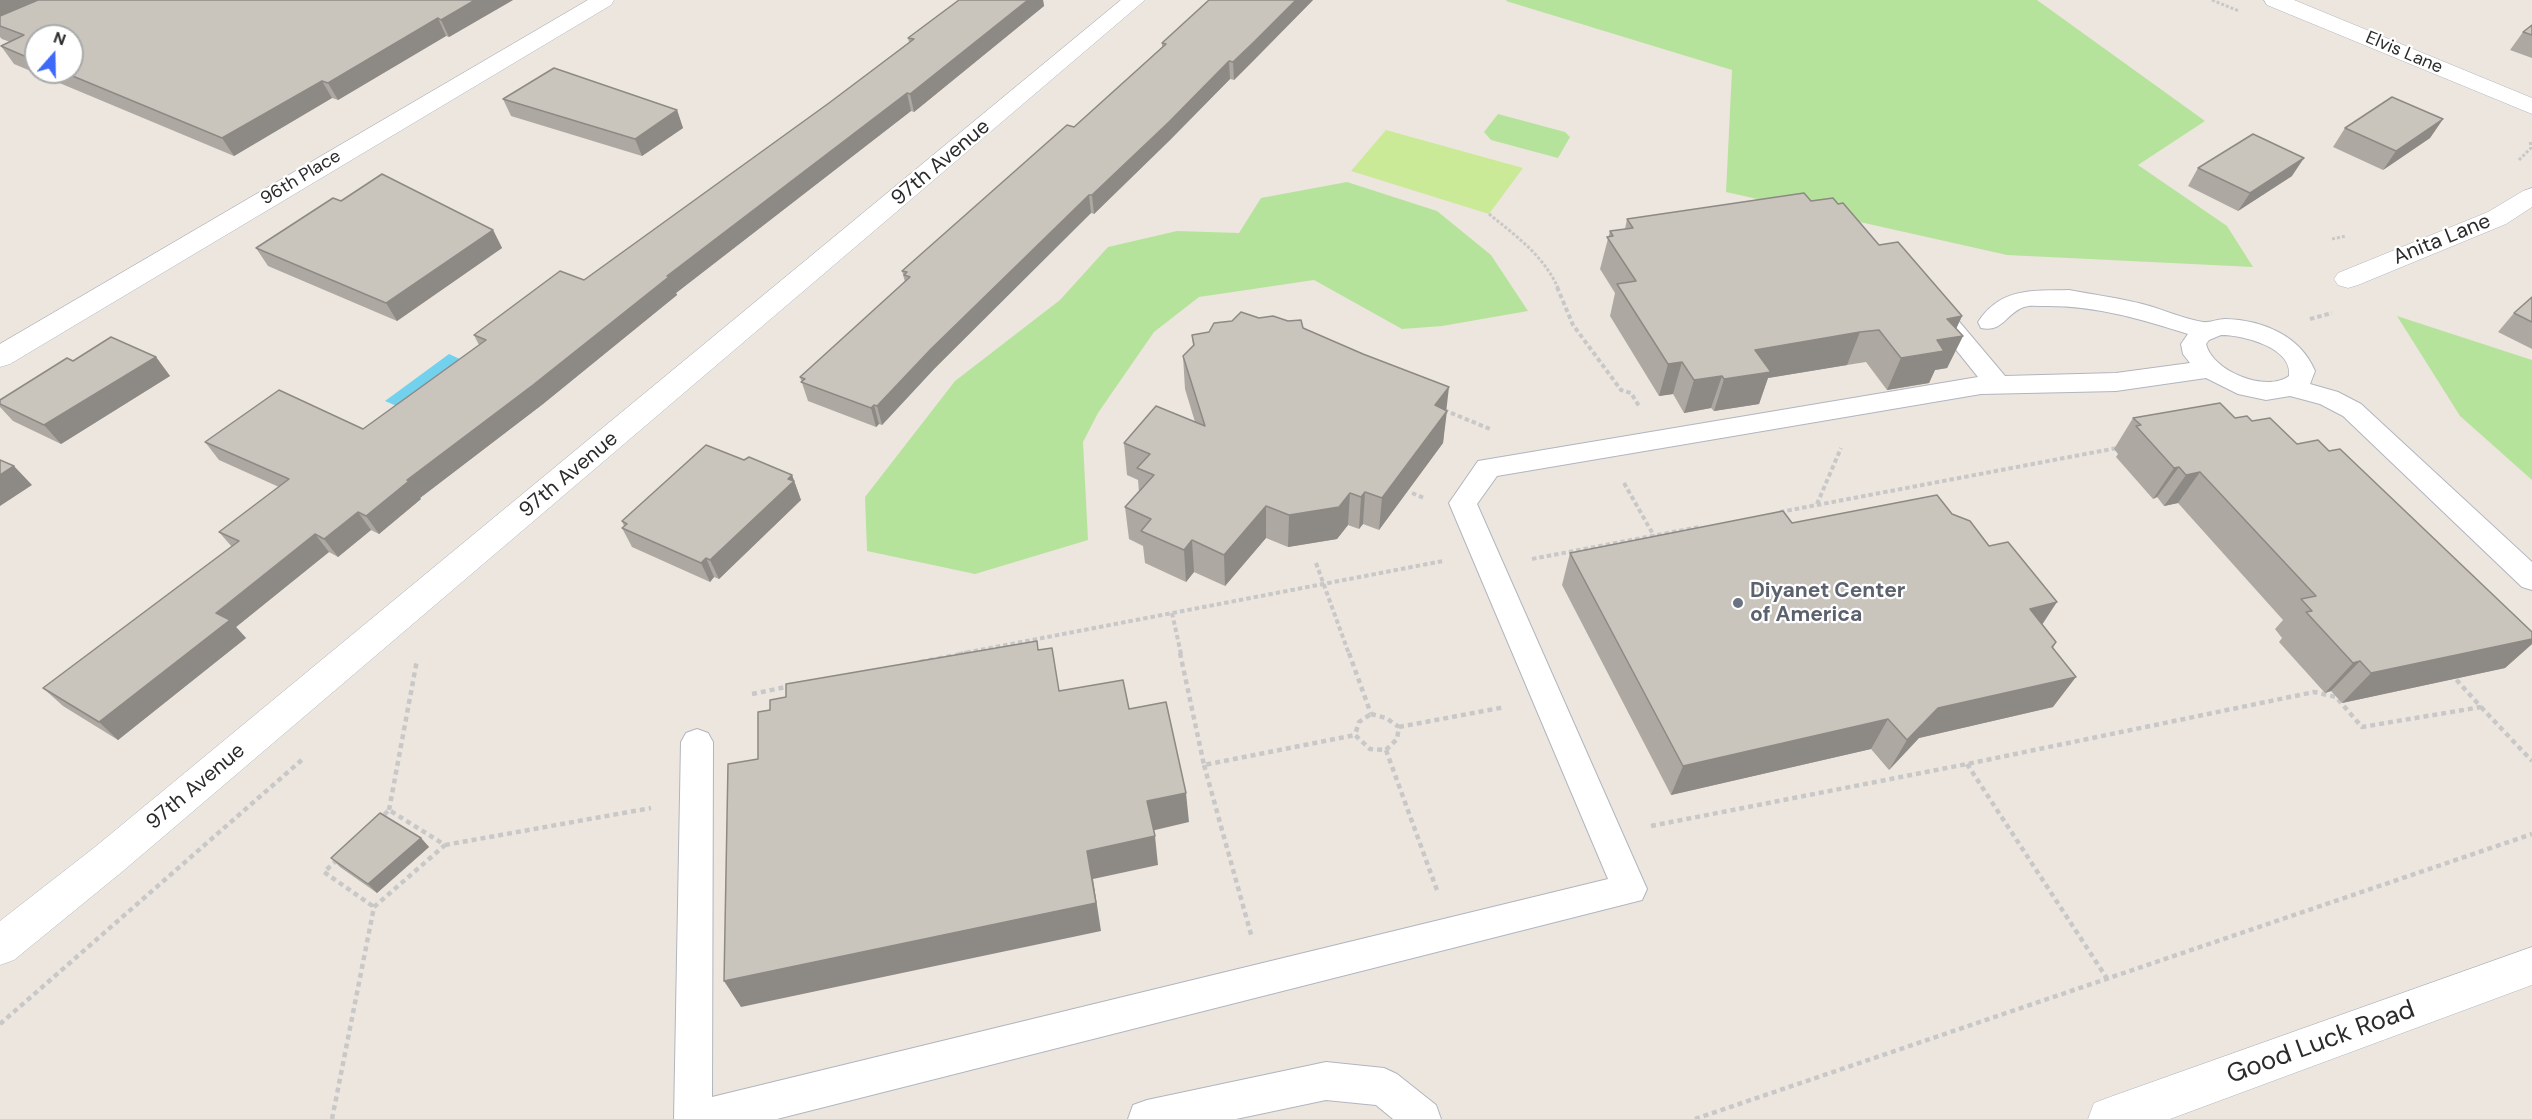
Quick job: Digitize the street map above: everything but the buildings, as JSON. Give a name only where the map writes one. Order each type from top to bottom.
[{"type":"street","name":"96th Place","points":[[0,357],[603,0]]},
{"type":"street","name":"97th Avenue","points":[[0,946],[165,813],[1134,0]]},
{"type":"street","name":"Elvis Lane","points":[[2275,0],[2532,107]]},
{"type":"street","name":"Anita Lane","points":[[2348,279],[2497,218],[2532,196]]},
{"type":"street","name":"Good Luck Road","points":[[2110,1119],[2532,966]]},
{"type":"lane","points":[[1920,291],[1999,385]]},
{"type":"lane","points":[[1990,322],[2003,309],[2020,300],[2069,298],[2141,311],[2205,331]]},
{"type":"lane","points":[[2217,327],[2240,328],[2265,335],[2280,344],[2301,364],[2303,374],[2300,382],[2291,388],[2277,392],[2260,391],[2232,383],[2208,369],[2198,357],[2194,347],[2197,337],[2217,327]]},
{"type":"lane","points":[[701,1119],[1630,889],[1463,503],[1488,468],[1981,385],[2116,382],[2208,369]]},
{"type":"lane","points":[[2291,388],[2329,398],[2352,410],[2532,579]]},
{"type":"lane","points":[[693,1119],[697,742]]},
{"type":"lane","points":[[1147,1119],[1326,1081],[1384,1087],[1422,1119]]},
{"type":"path","points":[[2212,0],[2245,14]]},
{"type":"path","points":[[2515,162],[2531,148],[2531,141],[2525,134]]},
{"type":"path","points":[[1489,214],[1519,238],[1540,259],[1555,282],[1574,325],[1621,390],[1631,393],[1661,439]]},
{"type":"path","points":[[2332,239],[2354,234]]},
{"type":"path","points":[[1816,505],[1858,406]]},
{"type":"path","points":[[1441,409],[1507,436],[1529,461]]},
{"type":"path","points":[[1605,448],[1654,536]]},
{"type":"path","points":[[1770,514],[2120,448]]},
{"type":"path","points":[[915,662],[1324,584],[1654,536],[1700,527]]},
{"type":"path","points":[[1316,563],[1371,714]]},
{"type":"path","points":[[1172,613],[1204,765],[1355,735]]},
{"type":"path","points":[[372,826],[389,810],[417,660]]},
{"type":"path","points":[[2445,667],[2532,761]]},
{"type":"path","points":[[752,694],[799,685]]},
{"type":"path","points":[[1607,835],[2314,692],[2336,697],[2362,727],[2481,707]]},
{"type":"path","points":[[1355,735],[1359,722],[1371,714],[1386,718],[1400,727],[1548,698]]},
{"type":"path","points":[[1386,750],[1397,739],[1400,727]]},
{"type":"path","points":[[1355,735],[1370,748],[1386,750]]},
{"type":"path","points":[[1386,750],[1452,933]]},
{"type":"path","points":[[1967,764],[2108,980]]},
{"type":"path","points":[[332,1119],[374,907],[445,845],[696,800]]},
{"type":"path","points":[[389,810],[445,845]]},
{"type":"path","points":[[1695,1119],[2532,834]]},
{"type":"path","points":[[340,857],[324,872],[374,907]]},
{"type":"green space","points":[[1507,0],[2037,0],[2205,121],[2138,165],[2227,226],[2253,267],[2007,255],[1726,192],[1732,70]]},
{"type":"green space","points":[[1498,114],[1565,132],[1570,137],[1558,158],[1491,140],[1484,132]]},
{"type":"green space","points":[[1386,130],[1523,168],[1489,214],[1351,171]]},
{"type":"green space","points":[[1347,182],[1437,211],[1491,255],[1528,311],[1442,326],[1402,329],[1314,280],[1199,297],[1154,332],[1098,413],[1083,442],[1088,540],[975,574],[867,551],[865,497],[955,381],[1060,300],[1108,247],[1177,231],[1239,233],[1261,198]]},
{"type":"green space","points":[[2397,316],[2532,360],[2532,480],[2460,416]]},
{"type":"water","points":[[449,354],[475,366],[413,413],[385,401]]},
{"type":"place","name":"Diyanet Center of America","points":[[1738,603]]}]
